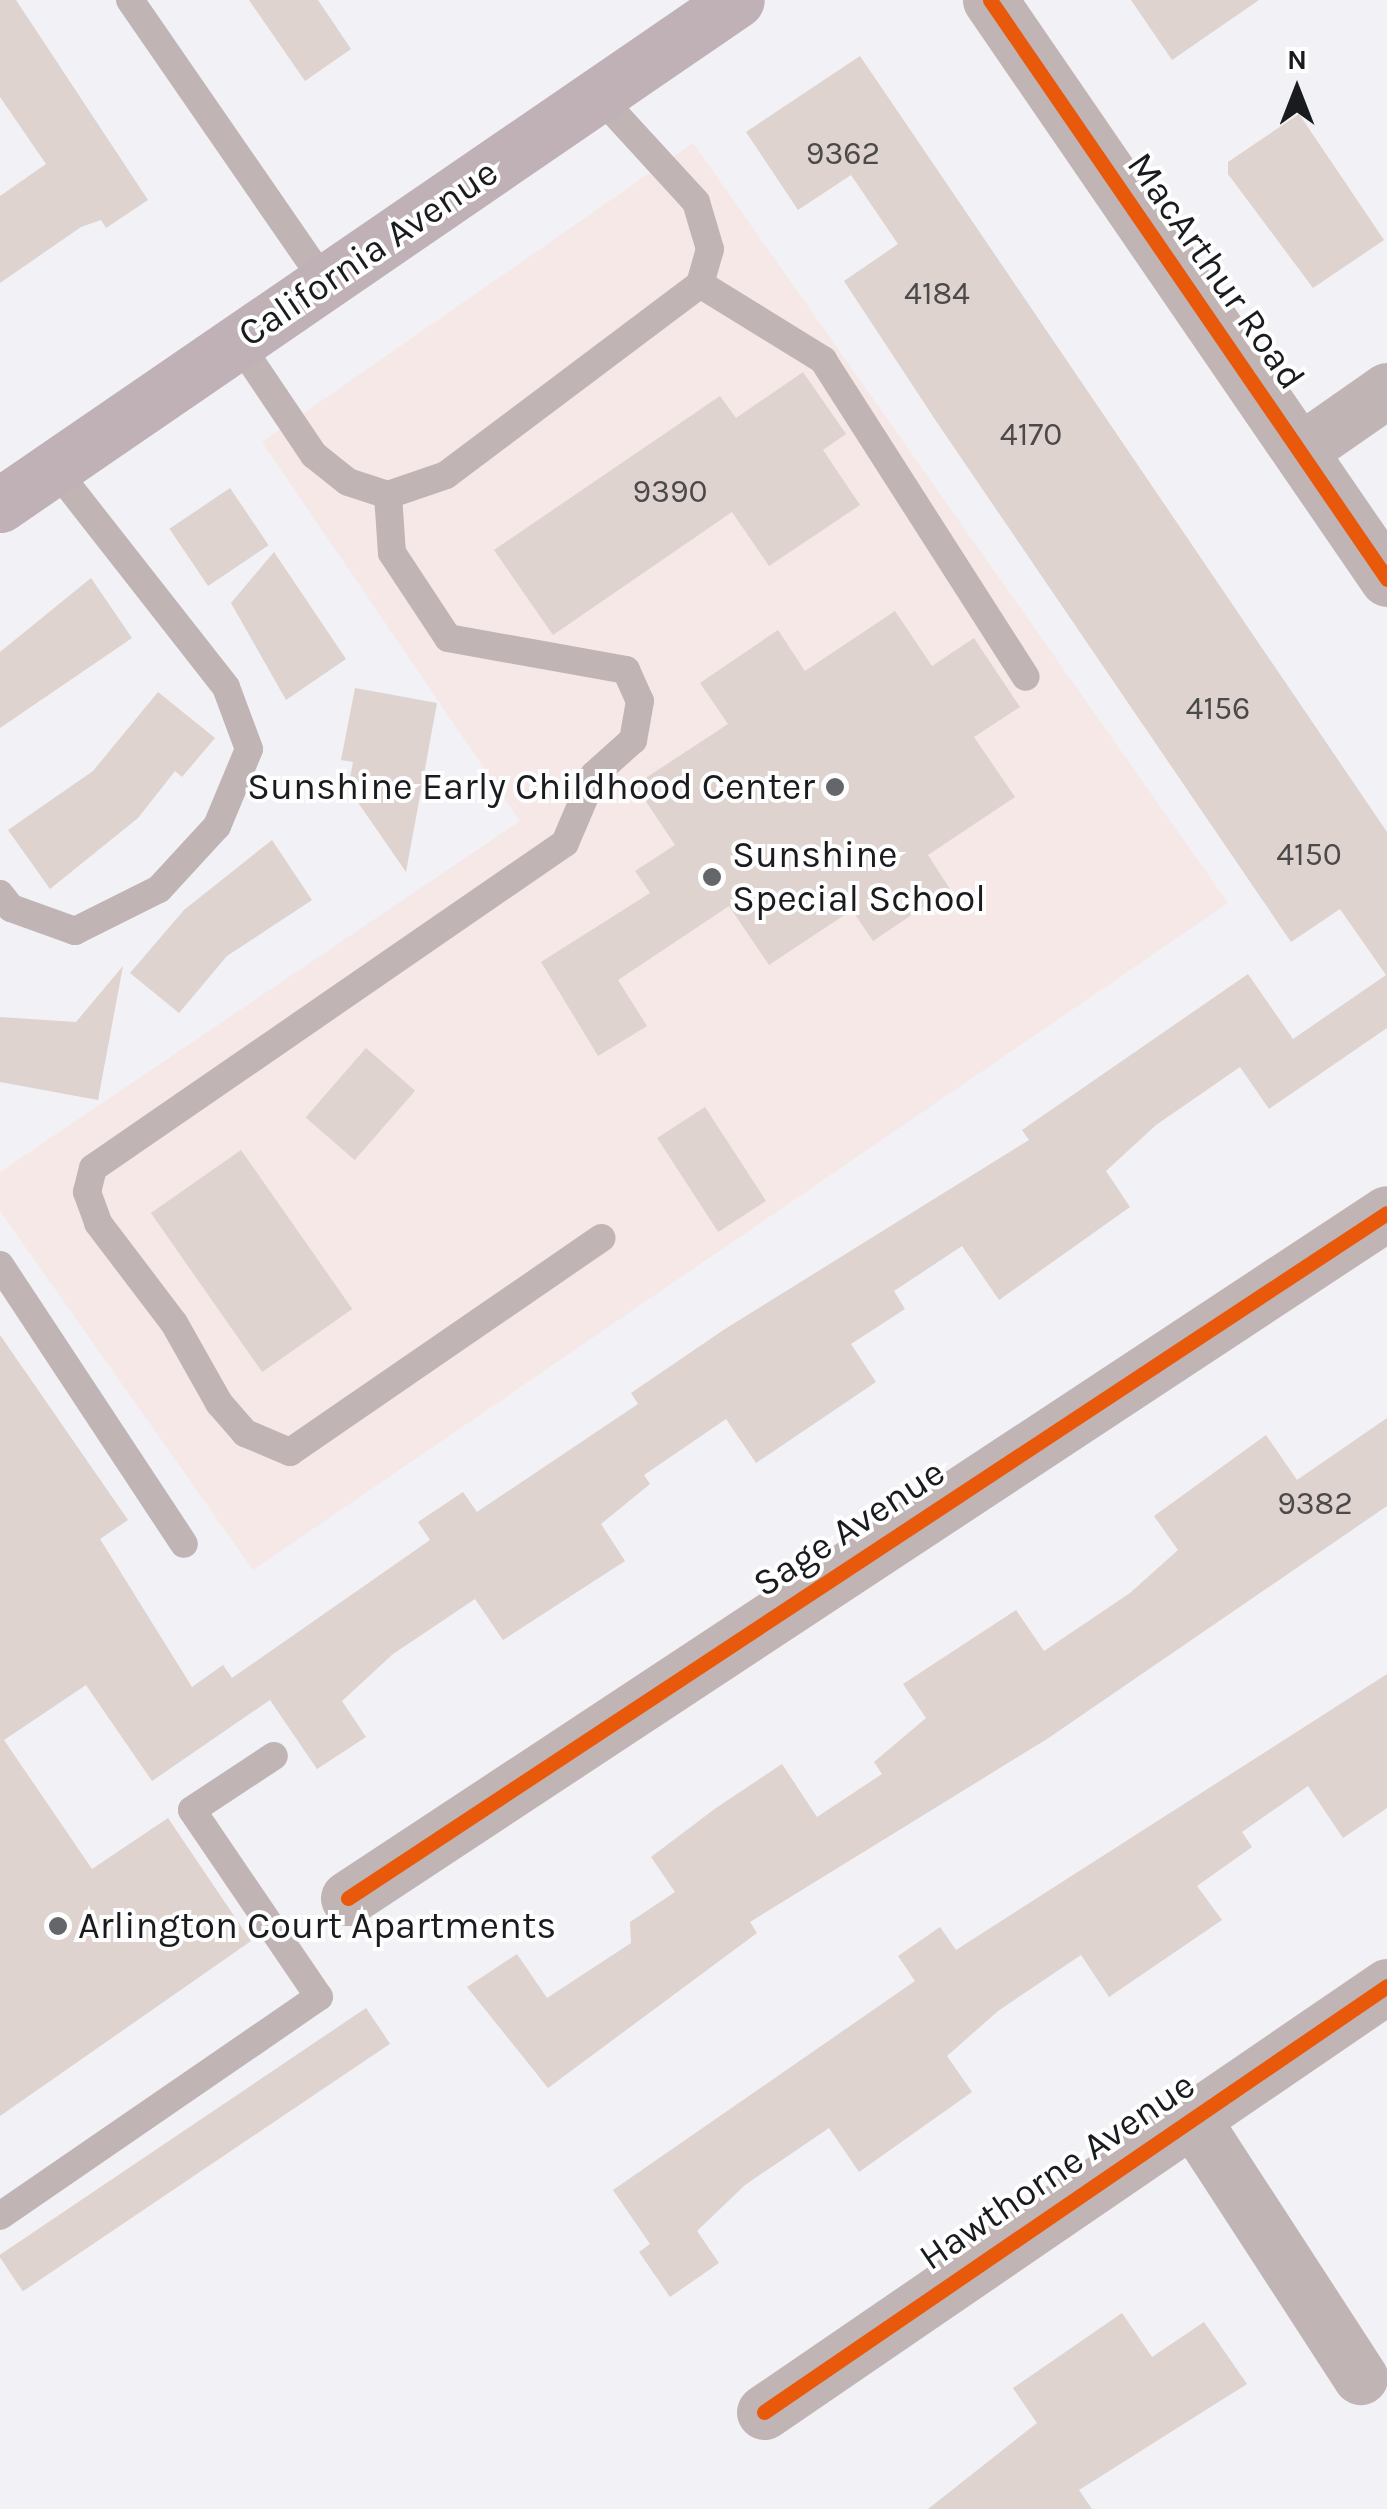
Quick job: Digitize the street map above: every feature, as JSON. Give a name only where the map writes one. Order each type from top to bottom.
[{"type":"main road","name":"California Avenue","points":[[0,505],[737,0]]},
{"type":"street","name":"MacArthur Road","points":[[990,0],[1387,580]]},
{"type":"street","points":[[1301,450],[1387,390]]},
{"type":"street","name":"Sage Avenue","points":[[348,1898],[1387,1213]]},
{"type":"street","name":"Hawthorne Avenue","points":[[764,2412],[1387,1986]]},
{"type":"street","points":[[1192,2118],[1360,2377]]},
{"type":"lane","points":[[130,0],[325,283]]},
{"type":"lane","points":[[238,342],[314,455],[348,482],[388,495],[446,475],[700,284],[710,248],[696,202],[598,95]]},
{"type":"lane","points":[[700,284],[824,360],[1026,678]]},
{"type":"lane","points":[[0,894],[11,908],[75,931],[159,890],[218,826],[250,749],[226,687],[54,468]]},
{"type":"lane","points":[[388,495],[392,553],[448,638],[626,670],[640,702],[633,740],[594,775],[565,843],[93,1168],[87,1192],[98,1222],[174,1324],[219,1403],[245,1433],[290,1452],[600,1238]]},
{"type":"lane","points":[[0,1265],[184,1544]]},
{"type":"lane","points":[[0,2216],[319,1997],[192,1810],[274,1756]]},
{"type":"shaded area","points":[[693,143],[1228,903],[253,1570],[0,1211],[0,1172],[520,821],[262,442]]},
{"type":"building","points":[[0,0],[16,0],[148,200],[106,228],[101,220],[81,227],[0,283],[0,196],[46,164],[0,97]]},
{"type":"building","points":[[249,0],[318,0],[351,49],[305,81]]},
{"type":"building","points":[[1131,0],[1259,0],[1172,60]]},
{"type":"building","points":[[860,56],[1387,832],[1387,1028],[1269,1109],[1240,1067],[1156,1125],[1106,1171],[1130,1207],[999,1300],[962,1246],[894,1291],[905,1309],[851,1344],[876,1382],[756,1463],[726,1419],[644,1475],[650,1484],[601,1524],[625,1561],[503,1640],[475,1599],[393,1654],[342,1701],[366,1737],[317,1769],[270,1700],[152,1781],[86,1685],[4,1740],[92,1869],[168,1818],[251,1941],[0,2116],[0,1335],[128,1520],[100,1539],[192,1687],[223,1665],[232,1678],[430,1540],[418,1522],[463,1492],[477,1512],[638,1404],[631,1393],[725,1329],[1029,1140],[1022,1130],[1248,974],[1293,1039],[1386,975],[1340,909],[1291,942],[936,421],[844,281],[898,244],[851,175],[798,210],[746,132]]},
{"type":"building","points":[[1299,114],[1384,240],[1313,288],[1228,174],[1228,162]]},
{"type":"building","points":[[803,372],[846,434],[823,450],[860,505],[769,566],[732,512],[553,635],[494,550],[720,396],[736,418]]},
{"type":"building","points":[[230,488],[269,545],[208,586],[169,529]]},
{"type":"building","points":[[274,552],[346,659],[286,700],[231,603]]},
{"type":"building","points":[[91,578],[132,638],[0,728],[0,652]]},
{"type":"building","name":"Sunshine Early Childhood Center","points":[[895,611],[932,666],[974,638],[1020,707],[974,737],[1015,797],[928,855],[950,889],[873,941],[852,910],[769,965],[729,906],[618,980],[647,1026],[598,1056],[541,962],[650,893],[635,871],[675,845],[635,785],[728,724],[700,683],[778,630],[805,671]]},
{"type":"building","points":[[355,688],[437,703],[406,872],[348,788],[353,762],[341,760]]},
{"type":"building","points":[[158,692],[215,738],[182,777],[175,771],[138,818],[50,889],[8,830],[93,771]]},
{"type":"building","points":[[272,840],[312,900],[227,956],[179,1013],[130,973],[184,910]]},
{"type":"building","points":[[123,966],[98,1100],[0,1082],[0,1017],[76,1022]]},
{"type":"building","points":[[366,1048],[415,1091],[355,1160],[306,1117]]},
{"type":"building","points":[[705,1107],[766,1201],[718,1232],[657,1138]]},
{"type":"building","points":[[241,1150],[352,1309],[262,1372],[151,1213]]},
{"type":"building","points":[[1387,1418],[1387,1506],[1047,1739],[750,1922],[757,1933],[548,2088],[467,1987],[517,1954],[547,1998],[631,1943],[630,1922],[675,1892],[651,1857],[716,1808],[782,1764],[817,1817],[882,1774],[874,1762],[926,1718],[903,1684],[1016,1610],[1044,1651],[1130,1593],[1178,1550],[1154,1516],[1266,1435],[1297,1480]]},
{"type":"building","points":[[1387,1674],[1387,1808],[1343,1838],[1308,1786],[1242,1832],[1252,1847],[1197,1886],[1222,1920],[1109,1997],[1081,1955],[998,2011],[947,2056],[972,2092],[859,2172],[829,2128],[745,2185],[697,2231],[719,2263],[670,2297],[639,2252],[650,2244],[613,2190],[915,1981],[898,1956],[940,1927],[956,1950]]},
{"type":"building","points":[[366,2008],[390,2044],[23,2291],[0,2255]]},
{"type":"building","points":[[1122,2313],[1152,2357],[1204,2322],[1247,2384],[1079,2490],[1092,2509],[928,2509],[1037,2423],[1013,2388]]},
{"type":"cycle path","points":[[990,0],[1387,579]]},
{"type":"cycle path","points":[[348,1898],[1387,1213]]},
{"type":"cycle path","points":[[764,2412],[1387,1986]]},
{"type":"place","name":"Sunshine Early Childhood Center","points":[[835,787]]},
{"type":"place","name":"Sunshine Special School","points":[[712,877]]},
{"type":"place","name":"Arlington Court Apartments","points":[[58,1926]]}]
